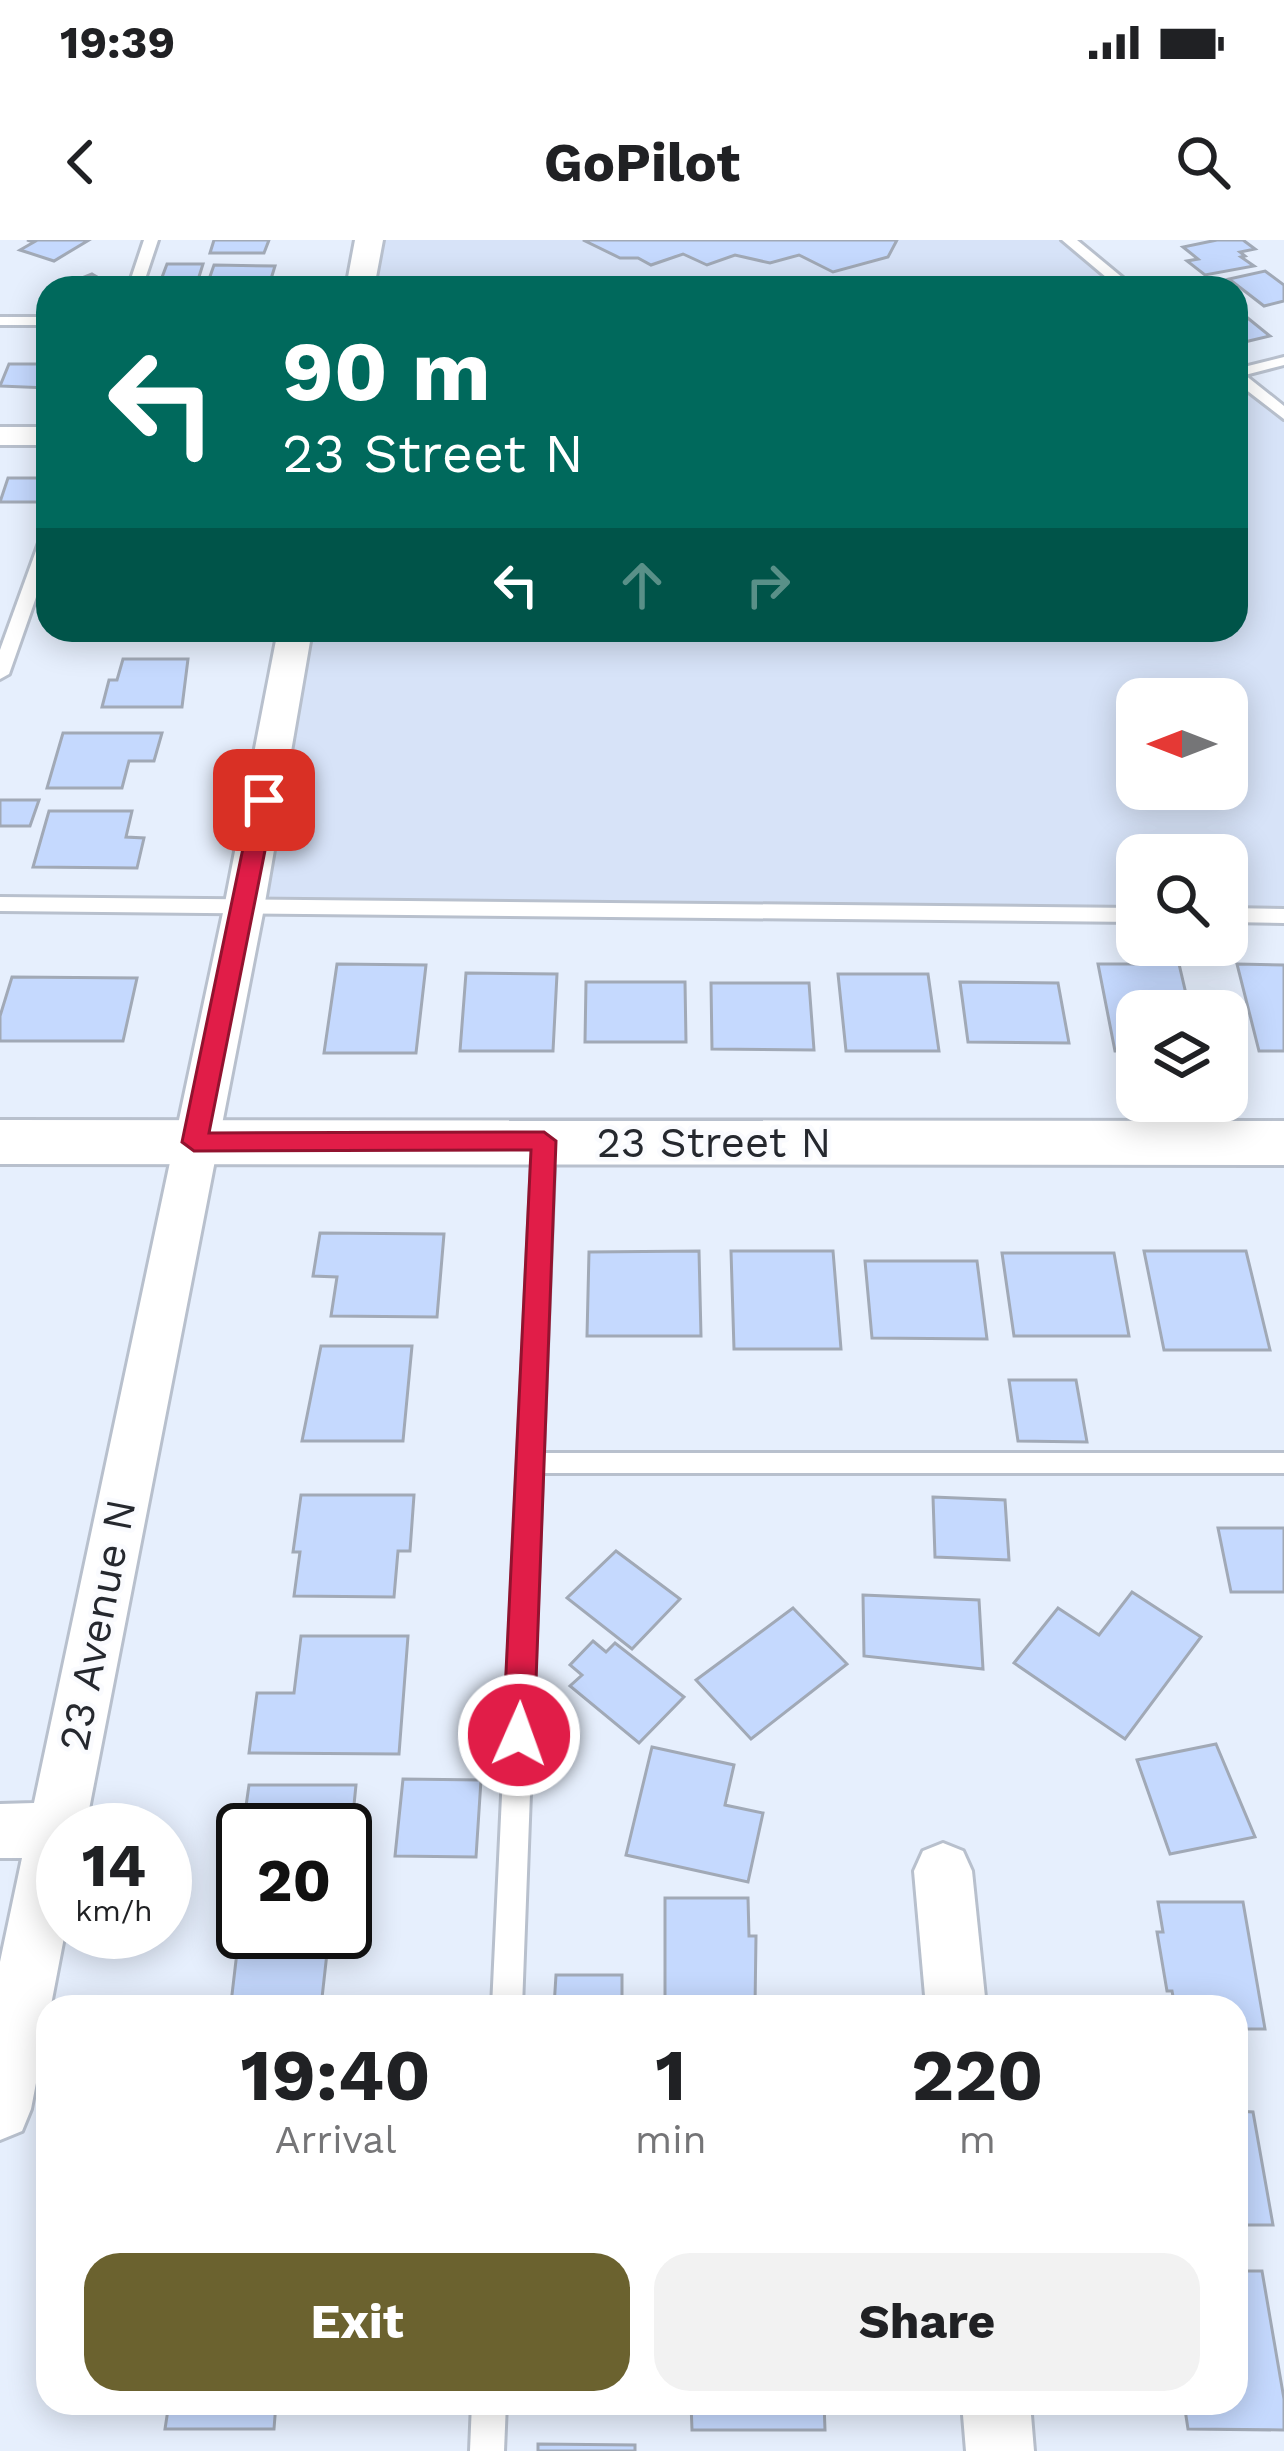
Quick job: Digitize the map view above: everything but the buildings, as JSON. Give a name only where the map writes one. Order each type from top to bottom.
[{"type":"street","points":[[362,276],[369,240]]},
{"type":"street","points":[[0,436],[36,436]]},
{"type":"street","name":"23 Avenue N","points":[[0,2109],[28,1831],[194,1142],[294,642]]},
{"type":"street","name":"23 Street N","points":[[0,1142],[1284,1143]]},
{"type":"street","points":[[943,1871],[955,1995]]},
{"type":"street","points":[[997,2415],[1000,2451]]},
{"type":"lane","points":[[139,276],[151,240]]},
{"type":"lane","points":[[1069,240],[1113,276]]},
{"type":"lane","points":[[0,321],[36,321]]},
{"type":"lane","points":[[1248,371],[1284,361]]},
{"type":"lane","points":[[1248,384],[1284,415]]},
{"type":"lane","points":[[0,674],[36,574]]},
{"type":"lane","points":[[0,904],[1116,915]]},
{"type":"lane","points":[[1248,916],[1284,916]]},
{"type":"lane","points":[[508,1995],[544,1141]]},
{"type":"lane","points":[[530,1463],[1284,1463]]},
{"type":"lane","points":[[487,2451],[488,2415]]},
{"type":"shaded area","points":[[369,240],[1069,240],[1113,276],[362,276]]},
{"type":"shaded area","points":[[1248,386],[1284,415],[1284,915],[1248,915],[1248,834],[1116,834],[1116,914],[244,908],[293,642],[1248,642]]},
{"type":"route","points":[[264,800],[194,1142],[544,1141],[519,1735]]}]
